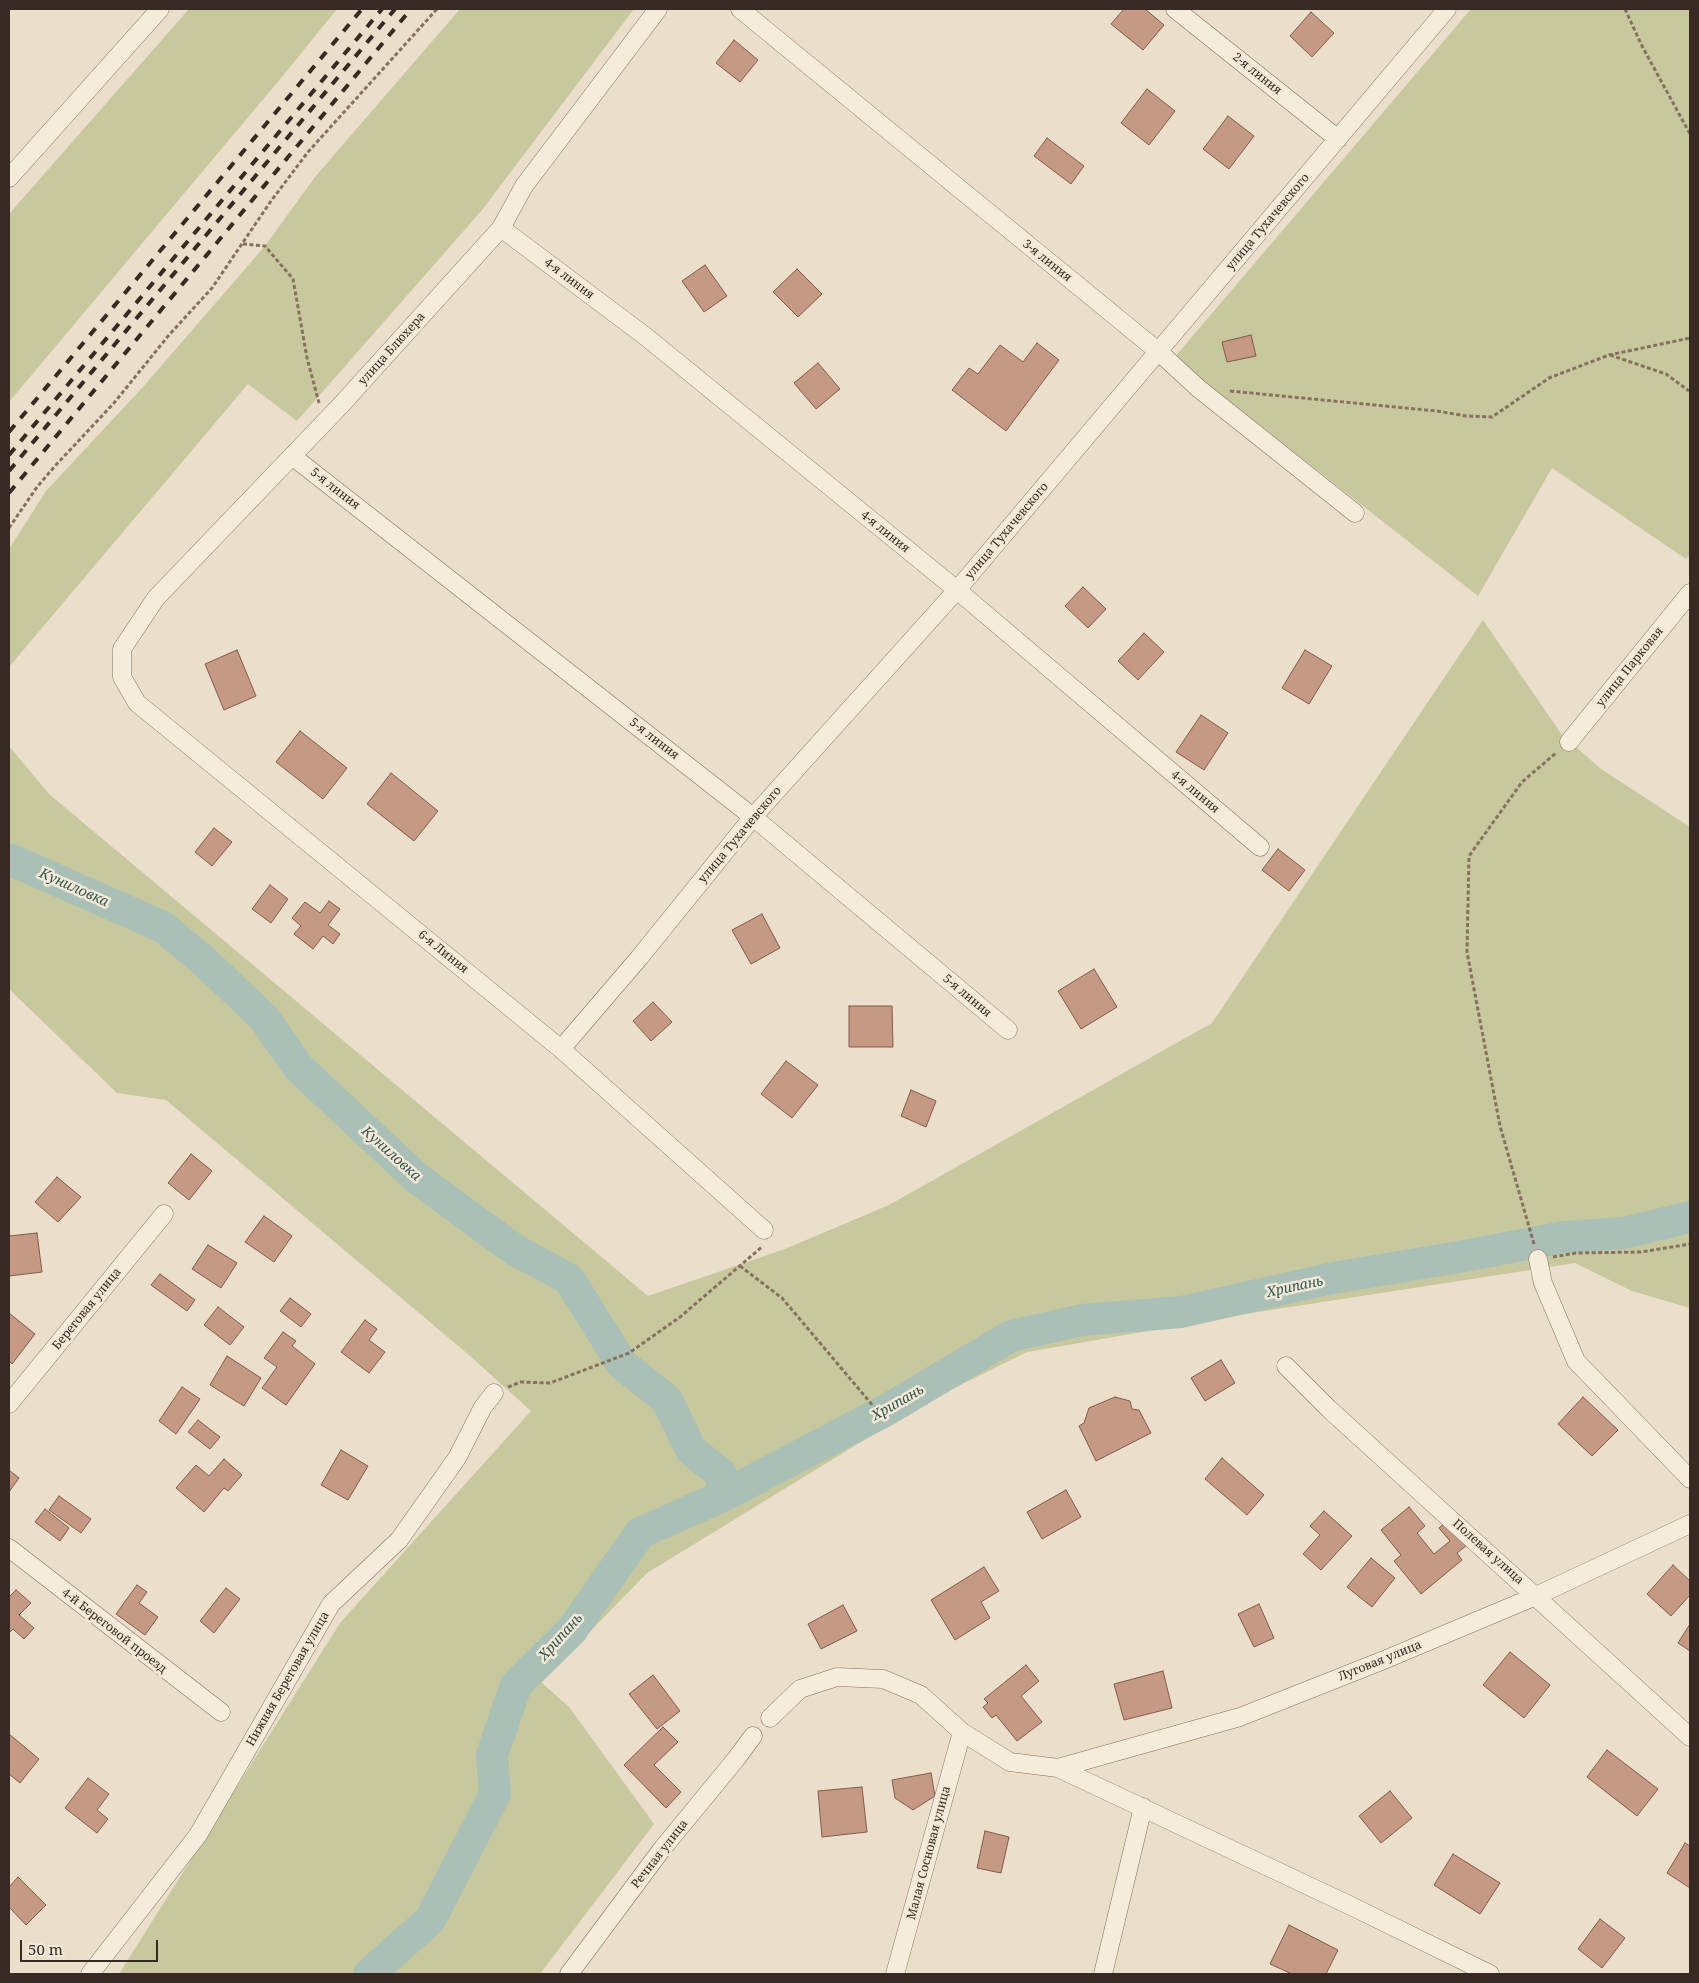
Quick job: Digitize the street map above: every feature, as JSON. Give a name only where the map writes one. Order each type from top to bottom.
[{"type":"street","points":[[9,178],[160,9]]},
{"type":"street","name":"улица Блюхера","points":[[122,677],[122,649],[156,598],[324,423],[501,228],[524,186],[658,9]]},
{"type":"street","name":"3-я линия","points":[[740,9],[1159,352],[1198,388],[1355,513]]},
{"type":"street","name":"2-я линия","points":[[1175,9],[1338,139]]},
{"type":"street","name":"улица Тухачевского","points":[[561,1049],[639,958],[753,817],[957,590],[1447,9]]},
{"type":"street","name":"4-я линия","points":[[501,228],[645,336],[957,590],[1260,848]]},
{"type":"street","name":"5-я линия","points":[[292,456],[753,817],[1008,1030]]},
{"type":"street","name":"улица Парковая","points":[[1569,742],[1690,592]]},
{"type":"street","name":"6-я Линия","points":[[122,677],[137,703],[561,1049],[764,1230]]},
{"type":"street","name":"Береговая улица","points":[[9,1404],[164,1214]]},
{"type":"street","points":[[1538,1259],[1544,1283],[1576,1362],[1690,1479]]},
{"type":"street","name":"Полевая улица","points":[[1286,1366],[1329,1409],[1690,1737]]},
{"type":"street","name":"Нижняя Береговая улица","points":[[90,1974],[198,1835],[331,1604],[399,1540],[457,1458],[482,1407],[494,1393]]},
{"type":"street","name":"Луговая улица","points":[[1058,1768],[1240,1717],[1384,1660],[1536,1596],[1690,1524]]},
{"type":"street","name":"4-й Береговой проезд","points":[[9,1548],[221,1712]]},
{"type":"street","points":[[770,1718],[800,1689],[836,1678],[884,1679],[921,1695],[962,1732],[1010,1762],[1058,1768],[1142,1806],[1490,1974]]},
{"type":"street","name":"Малая Сосновая улица","points":[[895,1974],[962,1732]]},
{"type":"street","name":"Речная улица","points":[[569,1974],[662,1849],[753,1736]]},
{"type":"street","points":[[1103,1974],[1142,1806]]},
{"type":"path","points":[[9,528],[54,466],[114,403],[169,335],[212,288],[271,201],[308,152],[437,9]]},
{"type":"path","points":[[1625,9],[1642,46],[1690,134]]},
{"type":"path","points":[[243,244],[265,246],[293,279],[307,358],[324,423]]},
{"type":"path","points":[[1228,391],[1437,411],[1466,416],[1492,417],[1549,378],[1609,355],[1690,338]]},
{"type":"path","points":[[1609,355],[1666,374],[1689,391]]},
{"type":"path","points":[[1569,742],[1522,782],[1469,856],[1467,952],[1500,1126],[1538,1259],[1576,1253],[1641,1252],[1690,1244]]},
{"type":"path","points":[[494,1393],[521,1382],[550,1382],[629,1353],[680,1317],[765,1244],[764,1230]]},
{"type":"path","points":[[740,1266],[782,1298],[885,1420]]},
{"type":"green space","points":[[189,9],[337,9],[9,402],[9,214]]},
{"type":"green space","points":[[460,9],[634,9],[482,210],[297,421],[248,384],[9,667],[9,549],[46,491],[143,387],[265,246],[315,177]]},
{"type":"green space","points":[[1471,9],[1690,9],[1690,555],[1686,559],[1552,468],[1478,596],[1174,358]]},
{"type":"green space","points":[[1483,620],[1562,735],[1601,769],[1690,827],[1690,1308],[1632,1291],[1575,1263],[1258,1312],[1027,1352],[928,1401],[647,1573],[541,1682],[569,1707],[654,1824],[540,1974],[119,1974],[340,1623],[531,1411],[469,1355],[166,1100],[117,1093],[9,989],[9,746],[49,794],[648,1296],[785,1249],[889,1205],[1212,1023]]},
{"type":"building","points":[[1124,9],[1145,9],[1164,25],[1143,50],[1111,24]]},
{"type":"building","points":[[1311,12],[1334,33],[1312,57],[1290,36]]},
{"type":"building","points":[[734,40],[758,60],[740,82],[716,63]]},
{"type":"building","points":[[1147,89],[1175,111],[1149,145],[1121,123]]},
{"type":"building","points":[[1228,116],[1254,136],[1229,169],[1203,149]]},
{"type":"building","points":[[1047,138],[1084,166],[1071,184],[1034,156]]},
{"type":"building","points":[[705,265],[727,296],[704,312],[682,281]]},
{"type":"building","points":[[797,269],[822,294],[798,317],[773,292]]},
{"type":"building","points":[[1251,335],[1256,356],[1227,362],[1222,342]]},
{"type":"building","points":[[1037,343],[1059,360],[1006,431],[952,390],[969,368],[978,374],[1000,345],[1023,362]]},
{"type":"building","points":[[818,363],[840,389],[816,409],[794,383]]},
{"type":"building","points":[[1083,587],[1106,609],[1088,628],[1065,606]]},
{"type":"building","points":[[1144,633],[1164,652],[1138,680],[1118,661]]},
{"type":"building","points":[[237,650],[256,696],[224,710],[205,664]]},
{"type":"building","points":[[1305,650],[1332,666],[1309,704],[1282,688]]},
{"type":"building","points":[[1201,715],[1228,733],[1204,770],[1176,752]]},
{"type":"building","points":[[300,731],[347,768],[323,799],[276,762]]},
{"type":"building","points":[[391,773],[438,811],[414,841],[367,804]]},
{"type":"building","points":[[214,828],[232,842],[212,866],[195,852]]},
{"type":"building","points":[[1278,849],[1305,870],[1289,891],[1262,870]]},
{"type":"building","points":[[270,885],[288,899],[271,923],[252,909]]},
{"type":"building","points":[[329,901],[340,909],[328,925],[340,934],[333,944],[323,936],[313,949],[294,934],[301,926],[292,918],[305,902],[320,913]]},
{"type":"building","points":[[762,914],[780,948],[751,964],[732,930]]},
{"type":"building","points":[[1094,969],[1117,1007],[1081,1029],[1058,991]]},
{"type":"building","points":[[653,1002],[672,1022],[651,1041],[633,1021]]},
{"type":"building","points":[[849,1006],[892,1006],[893,1047],[849,1047]]},
{"type":"building","points":[[786,1061],[818,1085],[792,1118],[761,1094]]},
{"type":"building","points":[[911,1090],[936,1101],[926,1127],[901,1116]]},
{"type":"building","points":[[191,1154],[212,1171],[189,1200],[168,1183]]},
{"type":"building","points":[[57,1177],[81,1197],[58,1222],[35,1202]]},
{"type":"building","points":[[264,1216],[292,1236],[274,1262],[245,1242]]},
{"type":"building","points":[[37,1233],[42,1272],[9,1276],[9,1236]]},
{"type":"building","points":[[208,1245],[237,1263],[221,1288],[192,1269]]},
{"type":"building","points":[[160,1274],[195,1300],[187,1311],[151,1285]]},
{"type":"building","points":[[290,1298],[311,1314],[301,1327],[280,1311]]},
{"type":"building","points":[[218,1307],[244,1327],[230,1345],[204,1325]]},
{"type":"building","points":[[9,1313],[35,1334],[12,1364],[9,1361]]},
{"type":"building","points":[[365,1320],[377,1329],[369,1340],[385,1352],[369,1373],[341,1352]]},
{"type":"building","points":[[283,1332],[296,1341],[292,1346],[315,1364],[286,1405],[262,1388],[277,1367],[264,1358]]},
{"type":"building","points":[[227,1356],[261,1378],[244,1406],[210,1385]]},
{"type":"building","points":[[1221,1360],[1235,1383],[1205,1401],[1191,1378]]},
{"type":"building","points":[[182,1387],[200,1399],[176,1434],[159,1421]]},
{"type":"building","points":[[1115,1397],[1130,1401],[1132,1409],[1139,1410],[1151,1433],[1096,1461],[1079,1426],[1084,1423],[1089,1408]]},
{"type":"building","points":[[1583,1397],[1618,1430],[1592,1456],[1558,1424]]},
{"type":"building","points":[[198,1420],[220,1437],[210,1449],[188,1432]]},
{"type":"building","points":[[341,1450],[368,1466],[348,1500],[321,1485]]},
{"type":"building","points":[[1222,1458],[1264,1495],[1247,1515],[1205,1479]]},
{"type":"building","points":[[224,1459],[242,1475],[228,1491],[224,1488],[204,1512],[176,1488],[196,1465],[209,1476]]},
{"type":"building","points":[[9,1470],[19,1478],[9,1492]]},
{"type":"building","points":[[1066,1490],[1081,1517],[1042,1539],[1027,1512]]},
{"type":"building","points":[[59,1496],[91,1519],[81,1533],[49,1510]]},
{"type":"building","points":[[1409,1507],[1425,1526],[1417,1533],[1434,1554],[1450,1541],[1439,1528],[1447,1521],[1467,1545],[1457,1553],[1462,1560],[1421,1594],[1394,1561],[1401,1555],[1381,1530]]},
{"type":"building","points":[[45,1509],[69,1528],[60,1541],[35,1522]]},
{"type":"building","points":[[1324,1511],[1352,1536],[1321,1570],[1303,1554],[1320,1535],[1310,1526]]},
{"type":"building","points":[[1371,1558],[1395,1578],[1372,1607],[1347,1587]]},
{"type":"building","points":[[1673,1565],[1690,1581],[1690,1595],[1671,1616],[1647,1594]]},
{"type":"building","points":[[984,1567],[999,1591],[981,1602],[990,1618],[955,1640],[931,1600]]},
{"type":"building","points":[[137,1585],[147,1592],[139,1603],[158,1617],[145,1635],[116,1614]]},
{"type":"building","points":[[226,1588],[240,1599],[214,1633],[200,1621]]},
{"type":"building","points":[[16,1590],[31,1603],[19,1615],[34,1628],[24,1639],[13,1629],[9,1633],[9,1597]]},
{"type":"building","points":[[1259,1604],[1274,1638],[1254,1647],[1238,1614]]},
{"type":"building","points":[[843,1605],[857,1631],[821,1649],[808,1624]]},
{"type":"building","points":[[1690,1624],[1690,1651],[1678,1643]]},
{"type":"building","points":[[1510,1652],[1550,1685],[1524,1718],[1483,1685]]},
{"type":"building","points":[[1026,1665],[1039,1681],[1021,1696],[1042,1722],[1017,1741],[996,1715],[992,1718],[983,1707],[988,1703],[984,1699]]},
{"type":"building","points":[[1163,1671],[1172,1708],[1124,1720],[1114,1684]]},
{"type":"building","points":[[653,1675],[680,1711],[657,1729],[629,1694]]},
{"type":"building","points":[[663,1727],[678,1742],[654,1765],[681,1792],[666,1808],[624,1765]]},
{"type":"building","points":[[9,1734],[39,1759],[20,1783],[9,1774]]},
{"type":"building","points":[[1607,1750],[1658,1789],[1637,1816],[1587,1777]]},
{"type":"building","points":[[931,1773],[935,1796],[913,1810],[895,1798],[892,1780]]},
{"type":"building","points":[[88,1778],[109,1794],[97,1810],[108,1819],[97,1833],[65,1808]]},
{"type":"building","points":[[862,1787],[867,1832],[822,1837],[818,1791]]},
{"type":"building","points":[[1390,1791],[1412,1818],[1381,1843],[1359,1816]]},
{"type":"building","points":[[985,1831],[1009,1837],[1001,1873],[977,1868]]},
{"type":"building","points":[[1685,1843],[1690,1846],[1690,1888],[1667,1873]]},
{"type":"building","points":[[1453,1854],[1500,1883],[1480,1914],[1434,1885]]},
{"type":"building","points":[[18,1877],[46,1905],[26,1925],[9,1907],[9,1887]]},
{"type":"building","points":[[1600,1919],[1625,1938],[1602,1968],[1578,1949]]},
{"type":"building","points":[[1289,1925],[1338,1950],[1326,1974],[1292,1974],[1270,1964]]},
{"type":"waterway","name":"Куниловка","points":[[9,859],[163,927],[206,963],[264,1018],[299,1068],[418,1179],[515,1250],[569,1279],[622,1364],[667,1400],[691,1450],[721,1474],[723,1496]]},
{"type":"waterway","name":"Хрипань","points":[[369,1974],[430,1920],[495,1794],[492,1755],[516,1685],[572,1630],[640,1533],[723,1496],[888,1409],[1011,1336],[1082,1320],[1181,1312],[1333,1278],[1564,1237],[1624,1233],[1690,1217]]},
{"type":"railway","points":[[9,432],[362,9]]},
{"type":"railway","points":[[9,455],[382,9]]},
{"type":"railway","points":[[9,471],[395,9]]},
{"type":"railway","points":[[9,493],[411,9]]}]
